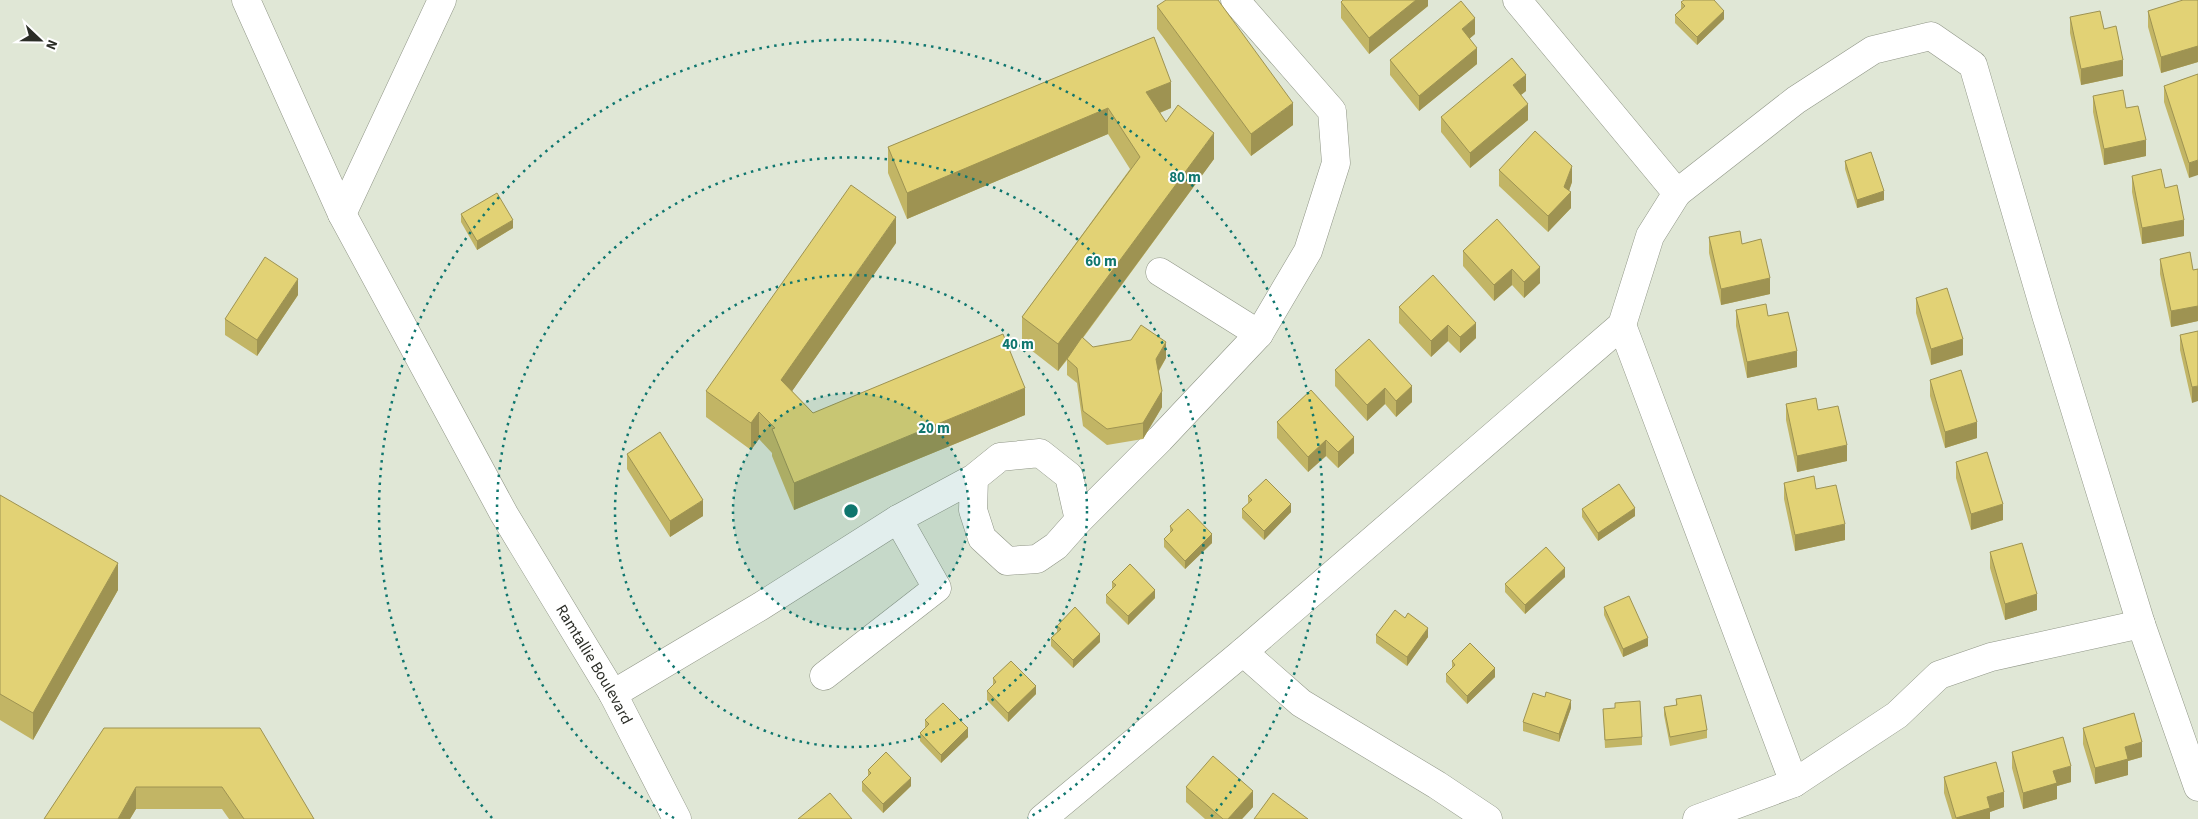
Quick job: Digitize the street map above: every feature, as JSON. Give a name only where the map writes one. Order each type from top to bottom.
[{"type":"street","name":"Ramtallie Boulevard","points":[[246,0],[342,214],[504,514],[613,694],[676,819]]},
{"type":"street","points":[[342,214],[442,0]]},
{"type":"street","points":[[974,478],[973,510],[982,538],[1007,560],[1037,559],[1056,546],[1259,334],[1308,251],[1336,163],[1332,112],[1235,0]]},
{"type":"street","points":[[1517,0],[1677,193]]},
{"type":"street","points":[[1042,819],[1243,652],[1622,326],[1650,236],[1677,193],[1796,100],[1873,50],[1931,36],[1973,65],[2046,315],[2140,624],[2198,787]]},
{"type":"street","points":[[1160,272],[1259,334]]},
{"type":"street","points":[[1622,326],[1794,783]]},
{"type":"street","points":[[613,694],[898,519],[974,478],[1000,458],[1040,453],[1070,476],[1079,520]]},
{"type":"street","points":[[824,676],[937,588],[898,519]]},
{"type":"street","points":[[1697,819],[1794,783],[1897,715],[1938,675],[1990,656],[2140,624]]},
{"type":"street","points":[[1243,652],[1301,703],[1437,785],[1488,819]]},
{"type":"building","points":[[1166,0],[1218,0],[1293,103],[1251,134],[1157,6]]},
{"type":"building","points":[[1343,0],[1416,0],[1369,38],[1341,2]]},
{"type":"building","points":[[1684,0],[1714,0],[1724,11],[1697,37],[1675,15],[1685,6],[1681,2]]},
{"type":"building","points":[[2183,0],[2198,0],[2198,46],[2161,57],[2148,11]]},
{"type":"building","points":[[1461,1],[1475,18],[1462,29],[1477,48],[1419,96],[1390,60]]},
{"type":"building","points":[[2100,11],[2104,29],[2116,26],[2123,60],[2081,69],[2070,17]]},
{"type":"building","points":[[1154,37],[1171,82],[1146,92],[1166,122],[1178,105],[1214,133],[1058,344],[1022,317],[1140,157],[1108,108],[907,193],[888,147]]},
{"type":"building","points":[[1512,58],[1526,75],[1513,85],[1528,104],[1470,153],[1441,117]]},
{"type":"building","points":[[2198,74],[2198,160],[2189,163],[2164,86]]},
{"type":"building","points":[[2123,90],[2126,108],[2138,106],[2146,140],[2104,149],[2093,96]]},
{"type":"building","points":[[1535,131],[1572,166],[1564,187],[1571,192],[1548,216],[1499,170]]},
{"type":"building","points":[[1871,152],[1884,191],[1857,200],[1845,161]]},
{"type":"building","points":[[2161,169],[2165,188],[2177,185],[2184,220],[2142,228],[2132,176]]},
{"type":"building","points":[[851,185],[896,217],[781,380],[813,413],[1003,334],[1025,388],[794,483],[772,429],[775,428],[759,412],[751,423],[706,391]]},
{"type":"building","points":[[497,193],[513,220],[477,241],[461,214]]},
{"type":"building","points":[[1497,219],[1540,267],[1524,282],[1512,269],[1494,285],[1463,251]]},
{"type":"building","points":[[1740,231],[1742,244],[1761,239],[1770,278],[1721,289],[1709,237]]},
{"type":"building","points":[[2190,252],[2193,270],[2198,269],[2198,306],[2171,311],[2160,259]]},
{"type":"building","points":[[265,257],[298,279],[257,340],[225,319]]},
{"type":"building","points":[[1433,275],[1476,323],[1460,337],[1448,325],[1431,341],[1399,307]]},
{"type":"building","points":[[1947,288],[1963,339],[1931,349],[1916,298]]},
{"type":"building","points":[[1766,304],[1768,316],[1788,312],[1797,351],[1747,362],[1736,310]]},
{"type":"building","points":[[1141,325],[1166,342],[1156,359],[1162,391],[1143,423],[1107,429],[1083,411],[1077,368],[1067,359],[1082,337],[1093,347],[1131,340]]},
{"type":"building","points":[[2198,331],[2198,386],[2192,387],[2180,335]]},
{"type":"building","points":[[1369,339],[1412,386],[1396,401],[1385,388],[1367,405],[1335,370]]},
{"type":"building","points":[[1961,370],[1977,422],[1945,432],[1930,380]]},
{"type":"building","points":[[1311,390],[1354,437],[1338,452],[1326,440],[1308,457],[1277,422]]},
{"type":"building","points":[[1816,398],[1818,410],[1838,406],[1847,445],[1797,456],[1786,404]]},
{"type":"building","points":[[660,432],[703,500],[670,521],[627,454]]},
{"type":"building","points":[[1987,452],[2003,504],[1971,514],[1956,462]]},
{"type":"building","points":[[1814,476],[1816,489],[1836,485],[1845,524],[1795,535],[1784,483]]},
{"type":"building","points":[[1266,479],[1291,504],[1264,531],[1242,509],[1252,500],[1248,496]]},
{"type":"building","points":[[1619,484],[1635,508],[1598,533],[1582,509]]},
{"type":"building","points":[[0,495],[118,563],[33,713],[0,694]]},
{"type":"building","points":[[1188,509],[1212,534],[1185,561],[1164,539],[1173,530],[1170,526]]},
{"type":"building","points":[[2022,543],[2037,594],[2005,604],[1990,552]]},
{"type":"building","points":[[1546,547],[1565,568],[1525,605],[1505,584]]},
{"type":"building","points":[[1130,564],[1155,590],[1128,616],[1106,595],[1116,585],[1112,582]]},
{"type":"building","points":[[1629,596],[1648,638],[1623,649],[1604,607]]},
{"type":"building","points":[[1075,607],[1100,634],[1073,660],[1051,638],[1061,629],[1057,626]]},
{"type":"building","points":[[1395,610],[1405,618],[1408,613],[1428,628],[1407,657],[1376,635]]},
{"type":"building","points":[[1470,643],[1495,668],[1467,696],[1446,674],[1455,665],[1452,661]]},
{"type":"building","points":[[1011,661],[1036,686],[1008,713],[987,691],[996,682],[993,678]]},
{"type":"building","points":[[1546,692],[1571,700],[1559,734],[1523,722],[1533,693],[1545,697]]},
{"type":"building","points":[[1701,695],[1707,730],[1670,737],[1664,707],[1677,705],[1676,699]]},
{"type":"building","points":[[1640,701],[1642,737],[1605,740],[1603,709],[1615,708],[1615,703]]},
{"type":"building","points":[[943,703],[968,728],[941,755],[920,733],[929,724],[925,720]]},
{"type":"building","points":[[2134,713],[2142,742],[2125,747],[2128,759],[2095,768],[2083,728]]},
{"type":"building","points":[[104,728],[260,728],[314,819],[244,819],[222,787],[136,787],[118,819],[44,819]]},
{"type":"building","points":[[2063,737],[2071,766],[2053,771],[2057,783],[2023,793],[2012,752]]},
{"type":"building","points":[[886,752],[911,778],[883,804],[862,782],[871,773],[868,770]]},
{"type":"building","points":[[1213,756],[1253,791],[1228,819],[1223,819],[1186,787]]},
{"type":"building","points":[[1996,762],[2004,792],[1987,797],[1990,808],[1956,818],[1944,777]]},
{"type":"building","points":[[830,793],[852,819],[798,819]]},
{"type":"building","points":[[1273,793],[1308,819],[1254,819]]}]
